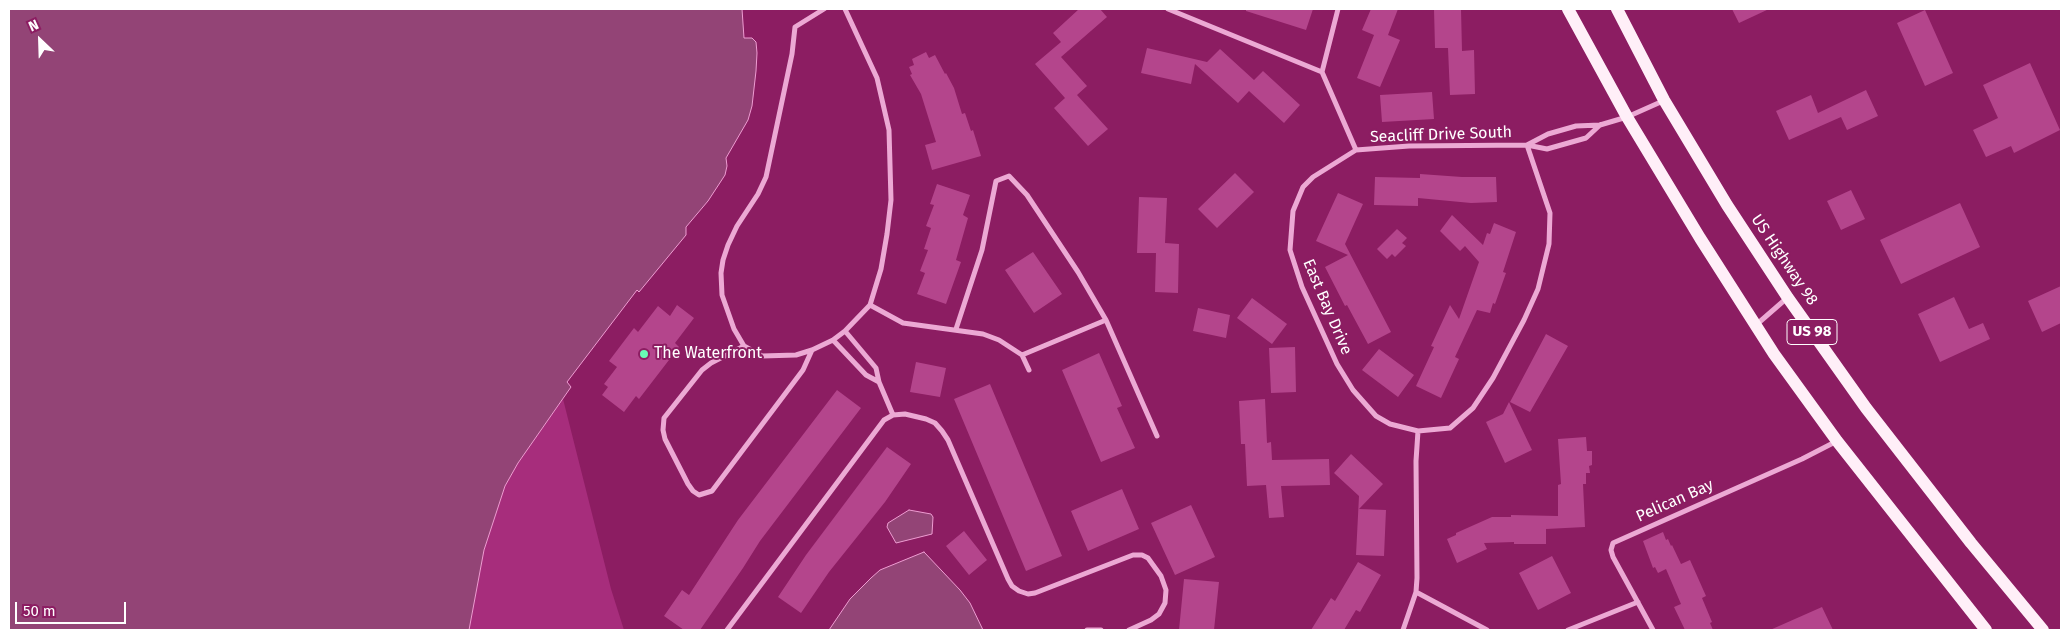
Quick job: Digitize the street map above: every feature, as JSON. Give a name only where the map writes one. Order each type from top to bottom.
[{"type":"main road","name":"US 98","points":[[1568,9],[1627,117],[1700,238],[1774,354],[1837,441],[1986,630]]},
{"type":"main road","name":"US Highway 98","points":[[1617,9],[1664,100],[1727,205],[1788,298],[1866,408],[1971,543],[2043,630]]},
{"type":"street","points":[[824,9],[795,27],[791,62],[766,177],[758,194],[737,226],[723,260],[721,274],[722,295],[734,329],[744,346],[762,356],[782,356],[812,350],[833,340],[845,331],[870,305],[881,269],[891,200],[889,130],[877,78],[845,9]]},
{"type":"street","points":[[1168,9],[1322,72]]},
{"type":"street","points":[[1338,9],[1322,72],[1356,150]]},
{"type":"street","name":"Seacliff Drive South","points":[[1527,145],[1548,134],[1576,126],[1600,125],[1627,117],[1664,100]]},
{"type":"street","name":"Seacliff Drive South","points":[[1356,150],[1409,146],[1527,145],[1547,149],[1586,138],[1600,125]]},
{"type":"street","name":"East Bay Drive","points":[[1356,150],[1313,177],[1304,187],[1293,211],[1290,250],[1294,267],[1312,310],[1337,364],[1353,390],[1376,416],[1390,424],[1418,431],[1450,428],[1473,408],[1493,378],[1538,289],[1549,244],[1550,213],[1527,145]]},
{"type":"street","points":[[956,329],[982,250],[996,181],[1009,176],[1027,195],[1078,272],[1106,320],[1157,436]]},
{"type":"street","points":[[1755,325],[1788,298]]},
{"type":"street","points":[[870,305],[903,323],[983,334],[1007,344],[1022,355],[1030,370]]},
{"type":"street","points":[[1022,355],[1106,320]]},
{"type":"street","points":[[845,331],[876,368],[878,382],[893,415]]},
{"type":"street","points":[[833,340],[866,375],[878,382]]},
{"type":"street","points":[[744,346],[711,362],[702,370],[664,418],[663,430],[665,439],[688,484],[693,491],[700,494],[712,492],[803,370],[812,350]]},
{"type":"street","points":[[728,630],[884,420],[893,415],[905,414],[926,419],[942,431],[948,440],[1008,579],[1012,586],[1019,591],[1028,594],[1035,593],[1133,555],[1142,555],[1148,558],[1161,576],[1166,590],[1165,603],[1159,614],[1151,620],[1129,630]]},
{"type":"street","points":[[1403,630],[1416,592],[1416,461],[1418,431]]},
{"type":"street","name":"Pelican Bay","points":[[1653,630],[1613,558],[1611,550],[1613,543],[1802,459],[1837,441]]},
{"type":"street","points":[[1416,592],[1487,630]]},
{"type":"street","points":[[1568,630],[1638,602]]},
{"type":"street","points":[[1087,630],[1101,630]]},
{"type":"shaded area","points":[[9,9],[742,9],[744,38],[752,38],[756,42],[756,71],[752,106],[748,120],[726,158],[725,175],[708,201],[686,227],[686,235],[639,292],[637,290],[567,382],[571,387],[518,463],[505,486],[484,550],[469,630],[9,630]]},
{"type":"shaded area","points":[[563,399],[611,589],[624,630],[469,630],[484,550],[505,486],[518,463]]},
{"type":"shaded area","points":[[909,510],[931,514],[933,517],[932,534],[896,543],[887,527],[888,523]]},
{"type":"shaded area","points":[[924,552],[970,603],[983,630],[829,630],[850,599],[880,570]]},
{"type":"building","points":[[1079,9],[1100,9],[1107,17],[1061,57],[1087,86],[1077,95],[1108,129],[1088,146],[1054,108],[1065,98],[1035,64],[1061,42],[1053,33]]},
{"type":"building","points":[[1246,9],[1313,9],[1306,30],[1246,11]]},
{"type":"building","points":[[1371,9],[1398,9],[1388,35],[1400,40],[1380,87],[1357,78],[1374,35],[1362,30]]},
{"type":"building","points":[[1434,9],[1461,9],[1462,51],[1474,50],[1475,94],[1450,95],[1448,48],[1435,48]]},
{"type":"building","points":[[1732,9],[1769,9],[1739,23]]},
{"type":"building","points":[[1925,10],[1953,73],[1925,86],[1897,23]]},
{"type":"building","points":[[1147,48],[1207,62],[1220,49],[1254,80],[1263,71],[1300,105],[1284,123],[1249,91],[1238,103],[1195,64],[1191,84],[1141,73]]},
{"type":"building","points":[[926,52],[929,58],[935,55],[954,88],[962,114],[965,113],[971,131],[973,130],[981,156],[932,170],[925,145],[936,142],[921,94],[910,75],[912,74],[909,67],[914,65],[912,59]]},
{"type":"building","points":[[2030,63],[2060,130],[2014,153],[2011,146],[1986,157],[1973,130],[1998,118],[1983,85]]},
{"type":"building","points":[[1866,90],[1878,116],[1847,130],[1841,117],[1789,140],[1776,111],[1811,95],[1818,113]]},
{"type":"building","points":[[1432,92],[1434,119],[1382,122],[1380,95]]},
{"type":"building","points":[[1235,173],[1254,192],[1217,228],[1198,209]]},
{"type":"building","points":[[1420,174],[1496,177],[1497,202],[1471,203],[1418,198],[1418,206],[1374,205],[1375,177],[1420,178]]},
{"type":"building","points":[[937,184],[970,195],[963,215],[968,218],[956,260],[961,262],[946,304],[917,294],[925,273],[920,271],[928,250],[924,249],[931,228],[926,226],[934,205],[930,204]]},
{"type":"building","points":[[1851,190],[1865,219],[1841,230],[1827,201]]},
{"type":"building","points":[[1338,193],[1363,204],[1345,244],[1391,332],[1368,344],[1347,305],[1345,306],[1325,267],[1348,255],[1316,241]]},
{"type":"building","points":[[1139,197],[1167,198],[1165,243],[1179,244],[1178,293],[1155,292],[1156,253],[1137,253]]},
{"type":"building","points":[[1960,203],[1980,247],[1901,284],[1880,240]]},
{"type":"building","points":[[1452,215],[1483,245],[1487,233],[1490,234],[1494,223],[1516,232],[1503,272],[1506,273],[1495,304],[1493,303],[1490,313],[1477,310],[1455,357],[1459,359],[1441,398],[1416,386],[1434,347],[1431,346],[1450,305],[1459,319],[1479,262],[1465,246],[1460,251],[1440,231]]},
{"type":"building","points":[[1397,229],[1407,238],[1402,243],[1406,246],[1395,257],[1392,254],[1387,259],[1377,249]]},
{"type":"building","points":[[1033,252],[1062,294],[1034,313],[1005,270]]},
{"type":"building","points":[[2061,286],[2061,323],[2042,332],[2028,301]]},
{"type":"building","points":[[1954,297],[1969,329],[1983,323],[1990,339],[1940,362],[1918,314]]},
{"type":"building","points":[[1252,298],[1287,324],[1272,344],[1237,318]]},
{"type":"building","name":"The Waterfront","points":[[677,305],[694,318],[675,343],[679,347],[639,399],[636,396],[624,412],[602,395],[608,387],[604,384],[617,367],[609,361],[634,328],[638,332],[658,306],[670,316]]},
{"type":"building","points":[[1198,308],[1230,315],[1226,338],[1193,331]]},
{"type":"building","points":[[1546,334],[1568,346],[1530,412],[1510,402]]},
{"type":"building","points":[[1295,347],[1296,392],[1271,393],[1269,348]]},
{"type":"building","points":[[1379,349],[1414,375],[1398,397],[1362,370]]},
{"type":"building","points":[[1099,353],[1122,406],[1117,408],[1135,448],[1101,462],[1062,370]]},
{"type":"building","points":[[916,362],[946,368],[940,397],[910,392]]},
{"type":"building","points":[[990,384],[1062,556],[1026,571],[954,399]]},
{"type":"building","points":[[837,390],[861,408],[760,541],[700,630],[684,630],[664,616],[682,590],[689,595],[738,520]]},
{"type":"building","points":[[1265,399],[1267,443],[1271,442],[1272,460],[1329,459],[1330,485],[1281,486],[1284,517],[1269,518],[1266,485],[1247,486],[1245,444],[1241,444],[1239,401]]},
{"type":"building","points":[[1509,402],[1532,450],[1505,463],[1486,422],[1503,414]]},
{"type":"building","points":[[1586,437],[1587,451],[1592,451],[1592,465],[1589,466],[1590,473],[1586,473],[1586,484],[1583,484],[1585,527],[1546,529],[1546,544],[1484,543],[1487,549],[1457,563],[1447,539],[1456,535],[1456,533],[1492,517],[1511,517],[1511,515],[1558,516],[1558,485],[1561,484],[1558,439]]},
{"type":"building","points":[[887,447],[911,464],[885,502],[829,572],[801,613],[778,597],[806,555]]},
{"type":"building","points":[[1351,454],[1383,484],[1359,509],[1386,510],[1384,556],[1356,555],[1359,496],[1334,473]]},
{"type":"building","points":[[1122,489],[1139,529],[1088,551],[1071,511]]},
{"type":"building","points":[[1191,505],[1215,557],[1175,575],[1151,523]]},
{"type":"building","points":[[964,531],[987,560],[969,575],[946,546]]},
{"type":"building","points":[[1663,532],[1681,564],[1690,560],[1706,596],[1702,598],[1712,622],[1710,623],[1713,630],[1685,630],[1674,607],[1681,604],[1666,569],[1658,573],[1655,567],[1653,568],[1643,541]]},
{"type":"building","points":[[1552,556],[1571,593],[1538,610],[1519,573]]},
{"type":"building","points":[[1358,562],[1381,575],[1360,612],[1356,610],[1344,630],[1311,630],[1331,598],[1335,601]]},
{"type":"building","points":[[1184,579],[1219,582],[1214,630],[1179,630]]},
{"type":"building","points":[[1822,607],[1833,630],[1770,630]]},
{"type":"place","name":"The Waterfront","points":[[644,354]]}]
